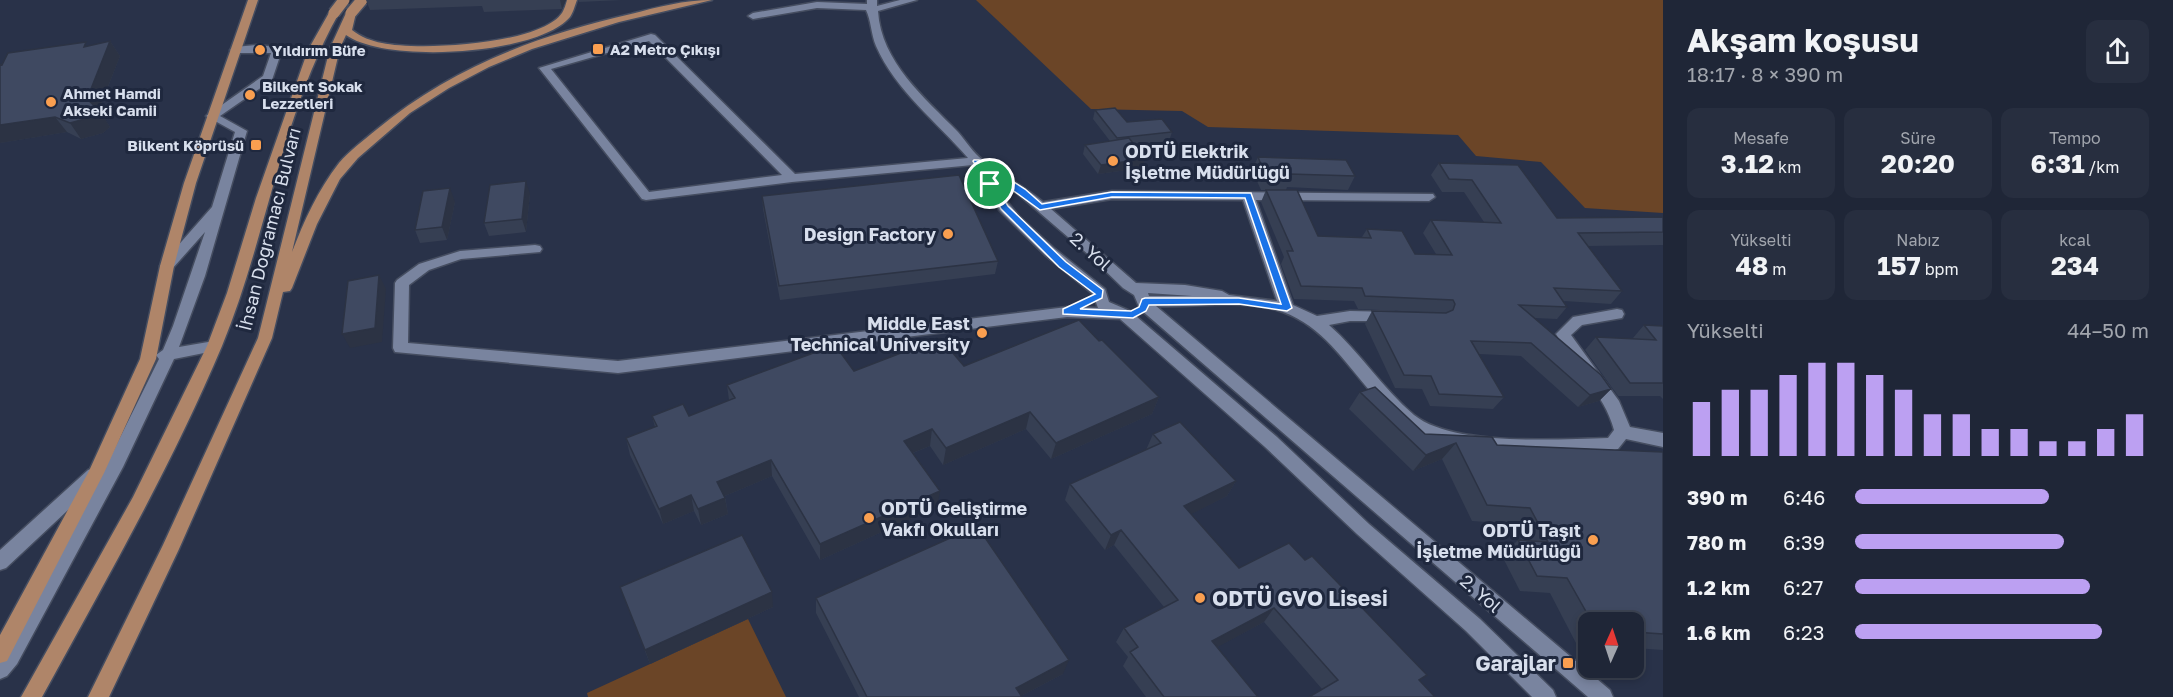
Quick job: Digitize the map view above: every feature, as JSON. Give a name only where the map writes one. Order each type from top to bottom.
[{"type":"main road","name":"İhsan Doğramacı Bulvarı","points":[[31,697],[139,502],[214,346],[234,293],[262,198],[313,50],[344,0]]},
{"type":"main road","name":"İhsan Doğramacı Bulvarı","points":[[98,697],[170,549],[265,338],[335,48],[351,13],[362,0]]},
{"type":"main road","points":[[351,13],[347,31],[363,42],[396,49],[421,51],[469,48],[521,37],[558,22],[570,11],[572,0]]},
{"type":"main road","points":[[265,338],[308,228],[326,192],[345,164],[391,121],[438,88],[514,52],[575,32],[707,0]]},
{"type":"main road","points":[[0,654],[96,473],[148,358],[167,266],[190,183],[254,1]]},
{"type":"main road","name":"İhsan Doğramacı Bulvarı","points":[[89,697],[170,549]]},
{"type":"street","points":[[753,16],[817,5],[871,6],[912,0]]},
{"type":"street","points":[[871,6],[875,35],[894,69],[977,161]]},
{"type":"street","points":[[792,178],[651,37],[543,68],[646,196],[792,178],[977,161]]},
{"type":"street","points":[[0,669],[10,657],[124,448],[168,354],[204,256],[241,131],[212,116],[268,78],[277,50],[256,48],[235,50]]},
{"type":"street","name":"2. Yol","points":[[977,161],[1022,191],[1095,253],[1145,303],[1602,697]]},
{"type":"street","name":"2. Yol","points":[[977,161],[1004,208],[1062,265],[1099,294],[1106,308],[1119,314],[1271,442],[1363,529],[1473,625],[1546,697]]},
{"type":"street","points":[[1040,207],[1112,195],[1429,197]]},
{"type":"street","points":[[1248,195],[1287,308]]},
{"type":"street","points":[[167,266],[218,208]]},
{"type":"street","points":[[535,249],[460,255],[424,267],[402,283],[400,348],[618,367],[1067,312],[1139,313],[1145,303],[1239,301]]},
{"type":"street","points":[[1067,312],[1099,294],[1102,288],[1113,284],[1210,293],[1239,301],[1287,308],[1314,322],[1346,350],[1398,411],[1421,428],[1482,442],[1518,444],[1612,444],[1623,432]]},
{"type":"street","points":[[1617,314],[1578,321],[1563,334],[1582,366],[1614,405],[1621,419],[1623,432]]},
{"type":"street","points":[[1314,322],[1350,316],[1402,316]]},
{"type":"street","points":[[148,358],[214,346]]},
{"type":"street","points":[[1623,432],[1663,440]]},
{"type":"street","points":[[0,562],[96,473]]},
{"type":"shaded area","points":[[976,0],[1663,0],[1663,213],[1585,208],[1541,162],[1476,156],[1458,135],[1208,127],[1182,111],[1091,109]]},
{"type":"shaded area","points":[[748,619],[786,697],[588,697],[587,693]]},
{"type":"building","name":"Ahmet Hamdi Akseki Camii","points":[[110,41],[87,99],[100,111],[92,117],[70,123],[55,117],[0,125],[0,64],[2,65],[8,53],[86,42],[84,47]]},
{"type":"building","points":[[1115,108],[1127,122],[1162,119],[1172,132],[1117,138],[1095,110]]},
{"type":"building","points":[[1129,138],[1145,159],[1101,165],[1085,145]]},
{"type":"building","points":[[1258,157],[1346,160],[1355,176],[1290,174],[1291,177],[1266,177]]},
{"type":"building","points":[[1439,163],[1518,165],[1557,218],[1663,217],[1663,232],[1578,233],[1622,291],[1554,288],[1567,307],[1519,305],[1601,375],[1611,389],[1590,395],[1531,343],[1471,341],[1504,397],[1439,394],[1431,376],[1404,375],[1372,311],[1446,313],[1453,310],[1455,304],[1453,300],[1365,296],[1362,288],[1301,286],[1287,251],[1293,251],[1266,190],[1297,190],[1318,236],[1371,238],[1367,229],[1402,231],[1415,254],[1452,255],[1431,220],[1501,223],[1472,180],[1449,179]]},
{"type":"building","points":[[959,175],[998,261],[779,286],[762,196]]},
{"type":"building","points":[[526,181],[522,219],[484,223],[490,185]]},
{"type":"building","points":[[450,188],[442,227],[415,230],[423,191]]},
{"type":"building","points":[[379,275],[375,328],[342,334],[348,281]]},
{"type":"building","points":[[1079,320],[1159,397],[1056,443],[1030,412],[946,448],[932,429],[904,441],[940,491],[820,544],[771,460],[717,482],[725,498],[698,509],[691,495],[659,509],[626,438],[657,426],[652,416],[683,404],[689,416],[735,398],[727,385],[835,345],[854,371],[940,338],[964,366]]},
{"type":"building","points":[[1644,325],[1663,326],[1663,383],[1630,383],[1596,337],[1656,340]]},
{"type":"building","name":"ODTÜ Taşıt İşletme Müdürlüğü","points":[[1375,387],[1425,434],[1492,437],[1497,445],[1663,452],[1663,634],[1644,633],[1644,612],[1586,612],[1567,578],[1537,576],[1518,540],[1548,542],[1530,508],[1487,505],[1456,443],[1426,455],[1360,392]]},
{"type":"building","points":[[1180,422],[1236,481],[1184,506],[1239,568],[1289,543],[1305,560],[1312,556],[1427,675],[1419,680],[1435,697],[1309,697],[1338,680],[1274,608],[1212,641],[1258,697],[1164,697],[1130,652],[1138,647],[1124,628],[1178,600],[1121,530],[1111,535],[1070,484],[1161,443],[1153,434]]},
{"type":"building","points":[[977,526],[1069,660],[1016,688],[1022,697],[867,697],[816,598]]},
{"type":"building","points":[[742,535],[772,592],[645,650],[620,587]]},
{"type":"place","name":"A2 Metro Çıkışı","points":[[598,49]]},
{"type":"place","name":"Yıldırım Büfe","points":[[260,50]]},
{"type":"place","name":"Bilkent Sokak Lezzetleri","points":[[250,95]]},
{"type":"place","name":"Ahmet Hamdi Akseki Camii","points":[[51,102]]},
{"type":"place","name":"Bilkent Köprüsü","points":[[256,145]]},
{"type":"place","name":"ODTÜ Elektrik İşletme Müdürlüğü","points":[[1113,161]]},
{"type":"place","name":"Design Factory","points":[[948,234]]},
{"type":"place","name":"Middle East Technical University","points":[[982,333]]},
{"type":"place","name":"ODTÜ Geliştirme Vakfı Okulları","points":[[869,518]]},
{"type":"place","name":"ODTÜ Taşıt İşletme Müdürlüğü","points":[[1593,540]]},
{"type":"place","name":"ODTÜ GVO Lisesi","points":[[1200,598]]},
{"type":"place","name":"Garajlar","points":[[1568,663]]},
{"type":"route","points":[[977,161],[1022,191],[1040,207],[1112,195],[1248,195],[1287,308],[1239,301],[1167,303],[1145,301],[1143,309],[1133,315],[1067,312],[1099,296],[1100,292],[1062,265],[1004,208],[990,184],[977,161]]}]
